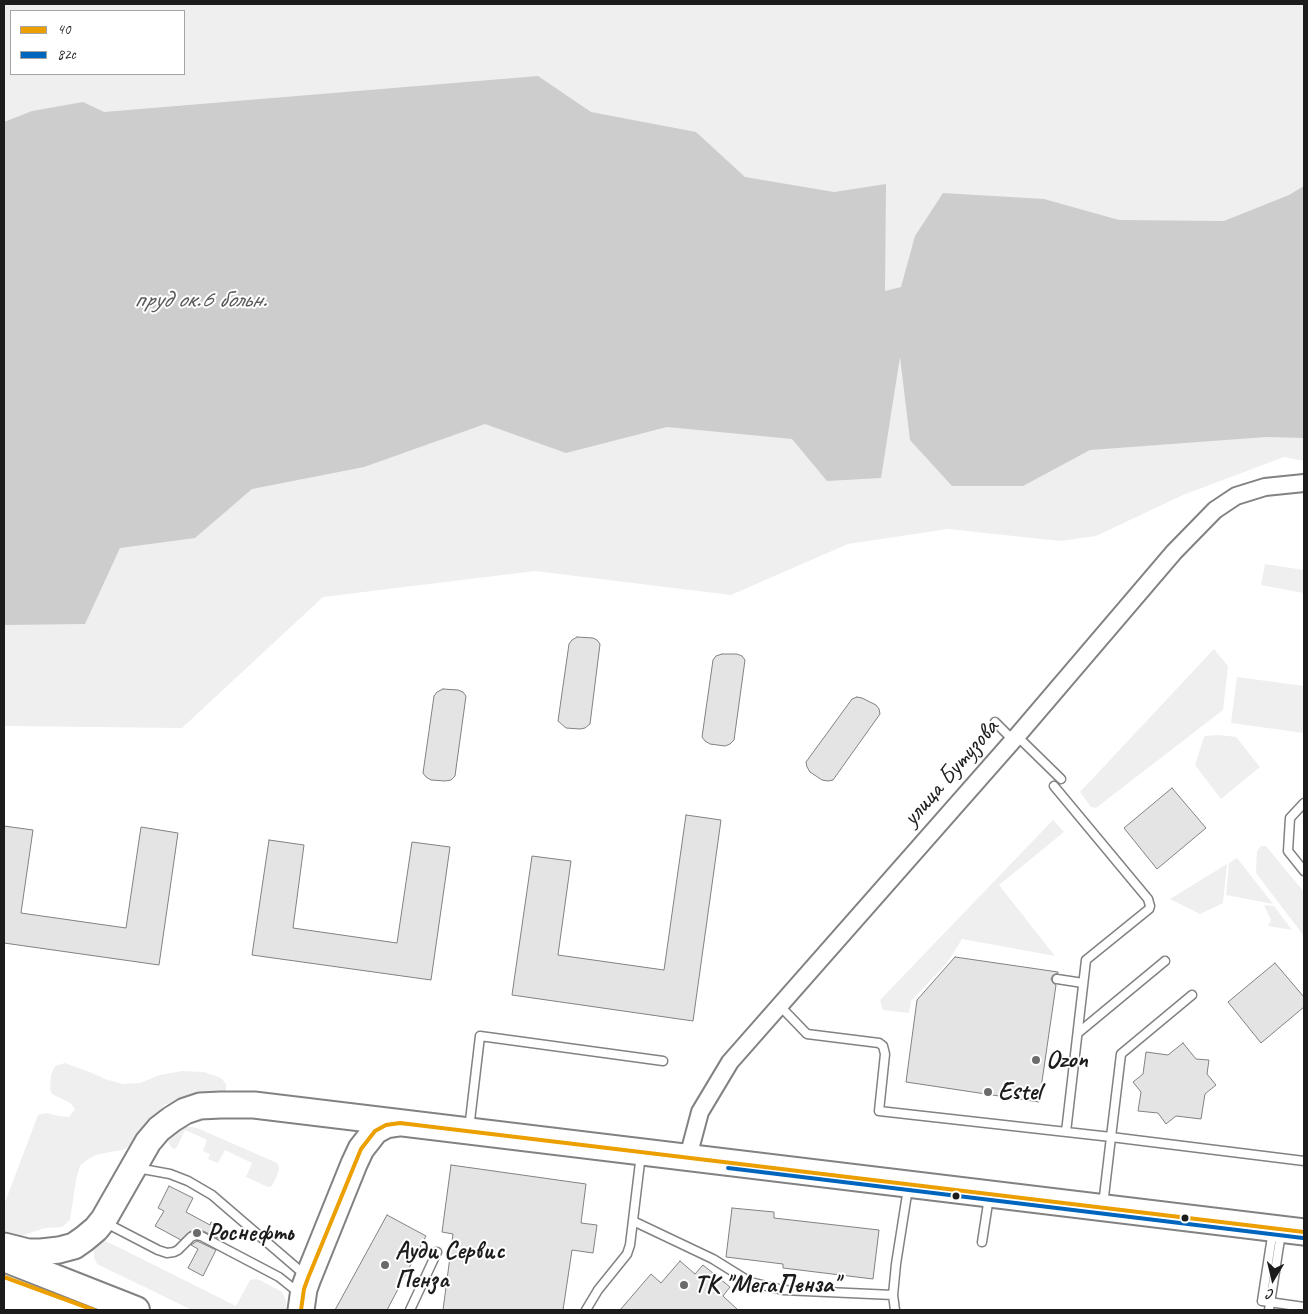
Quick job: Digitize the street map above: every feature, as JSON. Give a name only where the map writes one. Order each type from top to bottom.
[{"type":"highway","points":[[4,1258],[136,1310]]},
{"type":"highway","points":[[4,1276],[94,1310]]},
{"type":"main road","points":[[4,1246],[28,1252],[41,1252],[74,1246],[96,1229],[102,1221],[148,1142],[159,1129],[172,1118],[185,1111],[200,1106],[221,1105],[254,1105],[1287,1230]]},
{"type":"main road","points":[[301,1310],[304,1289],[308,1278],[361,1148],[375,1131],[386,1125],[400,1123]]},
{"type":"street","name":"улица Бутузова","points":[[688,1157],[700,1112],[730,1062],[1015,738],[1174,552],[1215,510],[1236,496],[1265,486],[1304,483]]},
{"type":"lane","points":[[995,722],[1061,778]]},
{"type":"lane","points":[[1054,786],[1150,902],[1149,909],[1086,960],[1066,1132]]},
{"type":"lane","points":[[1304,802],[1290,818],[1288,851],[1304,872]]},
{"type":"lane","points":[[1078,1033],[1165,961]]},
{"type":"lane","points":[[1057,979],[1083,983]]},
{"type":"lane","points":[[1102,1207],[1121,1054],[1192,995]]},
{"type":"lane","points":[[779,1005],[808,1034],[879,1043],[883,1046],[885,1054],[879,1110],[1304,1161]]},
{"type":"lane","points":[[468,1131],[480,1036],[663,1061]]},
{"type":"lane","points":[[586,1310],[598,1290],[627,1254],[630,1245],[641,1151]]},
{"type":"lane","points":[[133,1167],[170,1174],[188,1181],[212,1195],[308,1278]]},
{"type":"lane","points":[[895,1310],[893,1295],[896,1264],[909,1184]]},
{"type":"lane","points":[[982,1242],[990,1194]]},
{"type":"lane","points":[[102,1221],[167,1253],[178,1250],[191,1237],[196,1235],[202,1236],[285,1280],[298,1295],[301,1310]]},
{"type":"lane","points":[[633,1221],[713,1258],[750,1282],[783,1290],[893,1295]]},
{"type":"lane","points":[[1287,1230],[1270,1306],[1304,1308]]},
{"type":"lane","points":[[410,1310],[437,1252]]},
{"type":"shaded area","points":[[4,4],[1304,4],[1304,461],[1284,457],[1183,495],[1096,536],[1060,541],[948,529],[848,544],[731,595],[535,571],[323,597],[182,728],[4,726]]},
{"type":"shaded area","points":[[1265,564],[1304,570],[1304,593],[1261,585]]},
{"type":"shaded area","points":[[1214,649],[1228,666],[1223,710],[1096,808],[1091,807],[1080,792]]},
{"type":"shaded area","points":[[1237,677],[1304,686],[1304,733],[1231,723]]},
{"type":"shaded area","points":[[1205,736],[1236,737],[1260,767],[1221,799],[1195,765]]},
{"type":"shaded area","points":[[1053,820],[1064,832],[999,885],[1055,956],[962,939],[947,963],[911,1001],[909,1013],[883,1010],[880,1000]]},
{"type":"shaded area","points":[[1261,846],[1266,846],[1304,892],[1304,936],[1256,873],[1257,851]]},
{"type":"shaded area","points":[[1237,858],[1273,904],[1226,895],[1229,863]]},
{"type":"shaded area","points":[[1227,864],[1223,903],[1200,914],[1170,899]]},
{"type":"shaded area","points":[[1264,905],[1274,906],[1292,930],[1268,926],[1271,920]]},
{"type":"shaded area","points":[[65,1063],[123,1084],[140,1083],[160,1075],[182,1071],[204,1072],[221,1078],[226,1084],[226,1093],[180,1099],[164,1105],[133,1143],[123,1150],[96,1155],[80,1166],[70,1220],[62,1227],[45,1228],[21,1236],[12,1236],[4,1233],[4,1205],[38,1115],[47,1113],[69,1117],[75,1109],[70,1103],[52,1094],[50,1089],[51,1075],[55,1066]]},
{"type":"shaded area","points":[[181,1127],[197,1128],[275,1162],[279,1168],[272,1186],[268,1187],[246,1177],[252,1163],[225,1150],[218,1163],[208,1159],[210,1154],[203,1151],[207,1140],[185,1130],[177,1147],[175,1149],[172,1148],[168,1142],[170,1136]]},
{"type":"shaded area","points":[[104,1241],[236,1306],[250,1280],[262,1281],[282,1292],[286,1301],[286,1310],[192,1310],[97,1264],[94,1251]]},
{"type":"water","name":"пруд ок.6 больн.","points":[[538,76],[591,112],[696,132],[745,177],[834,192],[886,184],[885,291],[901,287],[915,236],[943,193],[1044,199],[1119,220],[1224,221],[1289,195],[1304,186],[1304,438],[1266,437],[1090,450],[1023,486],[952,486],[910,440],[900,357],[881,478],[827,481],[792,439],[667,427],[566,453],[485,424],[364,467],[252,489],[195,538],[120,548],[85,624],[4,625],[4,122],[32,111],[83,102],[104,112]]},
{"type":"building","points":[[577,637],[593,638],[600,644],[590,724],[580,729],[566,728],[558,721],[569,644]]},
{"type":"building","points":[[737,654],[745,660],[734,740],[725,746],[710,744],[702,737],[713,660],[716,656]]},
{"type":"building","points":[[443,689],[458,690],[466,696],[455,776],[451,780],[445,781],[431,780],[423,773],[434,696]]},
{"type":"building","points":[[857,697],[876,705],[880,714],[833,780],[822,780],[810,772],[806,762],[852,699]]},
{"type":"building","points":[[1172,788],[1206,828],[1157,869],[1124,828]]},
{"type":"building","points":[[686,815],[721,820],[693,1021],[512,995],[532,856],[571,861],[558,955],[664,970]]},
{"type":"building","points":[[4,826],[33,830],[21,913],[126,928],[141,827],[178,833],[159,965],[4,943]]},
{"type":"building","points":[[269,840],[304,845],[293,928],[397,943],[412,842],[450,847],[431,980],[252,955]]},
{"type":"building","points":[[955,957],[1058,972],[1051,979],[1056,985],[1039,1102],[906,1082],[917,1000]]},
{"type":"building","points":[[1275,963],[1304,997],[1304,1007],[1261,1043],[1228,1002]]},
{"type":"building","points":[[1183,1043],[1196,1059],[1209,1060],[1207,1074],[1216,1085],[1205,1094],[1201,1119],[1176,1116],[1166,1124],[1158,1113],[1138,1111],[1141,1092],[1133,1082],[1143,1074],[1146,1052],[1168,1055]]},
{"type":"building","points":[[451,1165],[586,1184],[581,1223],[597,1225],[593,1253],[572,1250],[563,1310],[443,1310],[453,1234],[442,1232]]},
{"type":"building","name":"Роснефть","points":[[169,1186],[193,1198],[186,1212],[210,1225],[211,1222],[227,1230],[222,1240],[197,1229],[189,1232],[181,1240],[155,1226],[164,1211],[158,1208]]},
{"type":"building","points":[[732,1208],[774,1212],[774,1218],[879,1230],[873,1279],[783,1268],[783,1264],[726,1257]]},
{"type":"building","name":"Ауди Сервис Пенза","points":[[387,1215],[426,1236],[387,1310],[335,1310]]},
{"type":"building","points":[[197,1241],[216,1250],[203,1276],[188,1268],[198,1249],[191,1245]]},
{"type":"building","name":"ТК \"МегаПенза\"","points":[[680,1261],[695,1274],[703,1265],[730,1287],[723,1296],[738,1310],[620,1310],[651,1274],[661,1283]]},
{"type":"transit line","name":"40","points":[[301,1310],[304,1289],[308,1278],[361,1149],[375,1131],[386,1125],[400,1123],[1304,1232]]},
{"type":"transit line","name":"82с","points":[[728,1168],[1303,1238]]},
{"type":"transit line","name":"40","points":[[4,1277],[94,1310]]},
{"type":"place","name":"Ozon","points":[[1036,1060]]},
{"type":"place","name":"Estel","points":[[988,1092]]},
{"type":"place","name":"Роснефть","points":[[197,1233]]},
{"type":"place","name":"Ауди Сервис Пенза","points":[[385,1265]]},
{"type":"place","name":"ТК \"МегаПенза\"","points":[[684,1285]]}]
